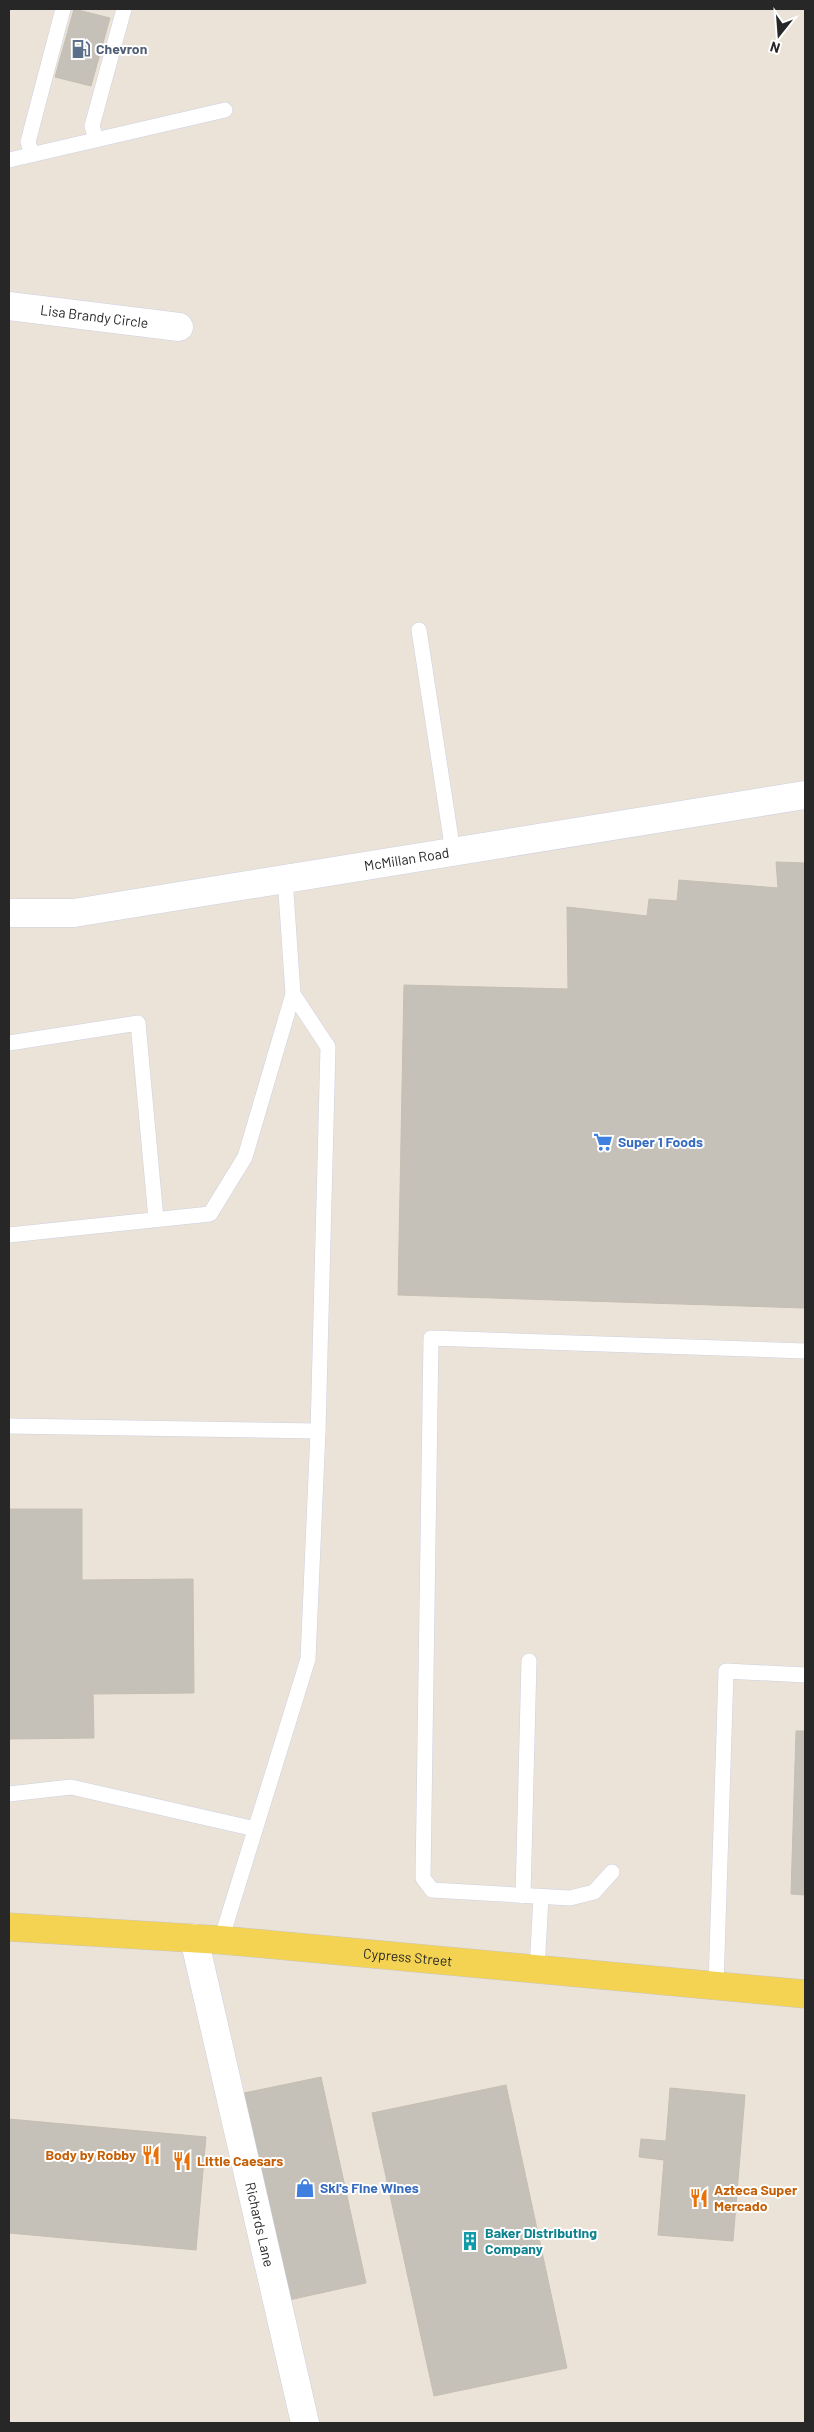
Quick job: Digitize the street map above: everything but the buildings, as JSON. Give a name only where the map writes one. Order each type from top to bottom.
[{"type":"main road","name":"Cypress Street","points":[[9,1927],[208,1939],[805,1994]]},
{"type":"street","name":"Lisa Brandy Circle","points":[[9,306],[180,327]]},
{"type":"street","name":"McMillan Road","points":[[9,913],[74,913],[805,794]]},
{"type":"street","name":"Richards Lane","points":[[208,1939],[305,2423]]},
{"type":"lane","points":[[32,154],[28,142],[63,9]]},
{"type":"lane","points":[[96,139],[92,126],[124,9]]},
{"type":"lane","points":[[9,160],[225,110]]},
{"type":"lane","points":[[419,630],[453,852]]},
{"type":"lane","points":[[9,1235],[210,1214],[245,1157],[293,994],[285,878]]},
{"type":"lane","points":[[208,1939],[255,1829],[308,1659],[318,1431],[328,1047],[293,994]]},
{"type":"lane","points":[[9,1043],[138,1023],[156,1219]]},
{"type":"lane","points":[[612,1872],[594,1892],[570,1898],[432,1890],[423,1878],[431,1338],[805,1351]]},
{"type":"lane","points":[[9,1426],[318,1431]]},
{"type":"lane","points":[[523,1896],[529,1661]]},
{"type":"lane","points":[[716,1986],[726,1671],[805,1675]]},
{"type":"lane","points":[[9,1794],[70,1787],[255,1829]]},
{"type":"lane","points":[[537,1970],[541,1897]]},
{"type":"place","name":"Chevron","points":[[81,49]]},
{"type":"place","name":"Super 1 Foods","points":[[603,1142]]},
{"type":"place","name":"Body by Robby","points":[[151,2155]]},
{"type":"place","name":"Little Caesars","points":[[182,2161]]},
{"type":"place","name":"Ski's Fine Wines","points":[[305,2188]]},
{"type":"place","name":"Azteca Super Mercado","points":[[699,2198]]},
{"type":"place","name":"Baker Distributing Company","points":[[470,2241]]}]
